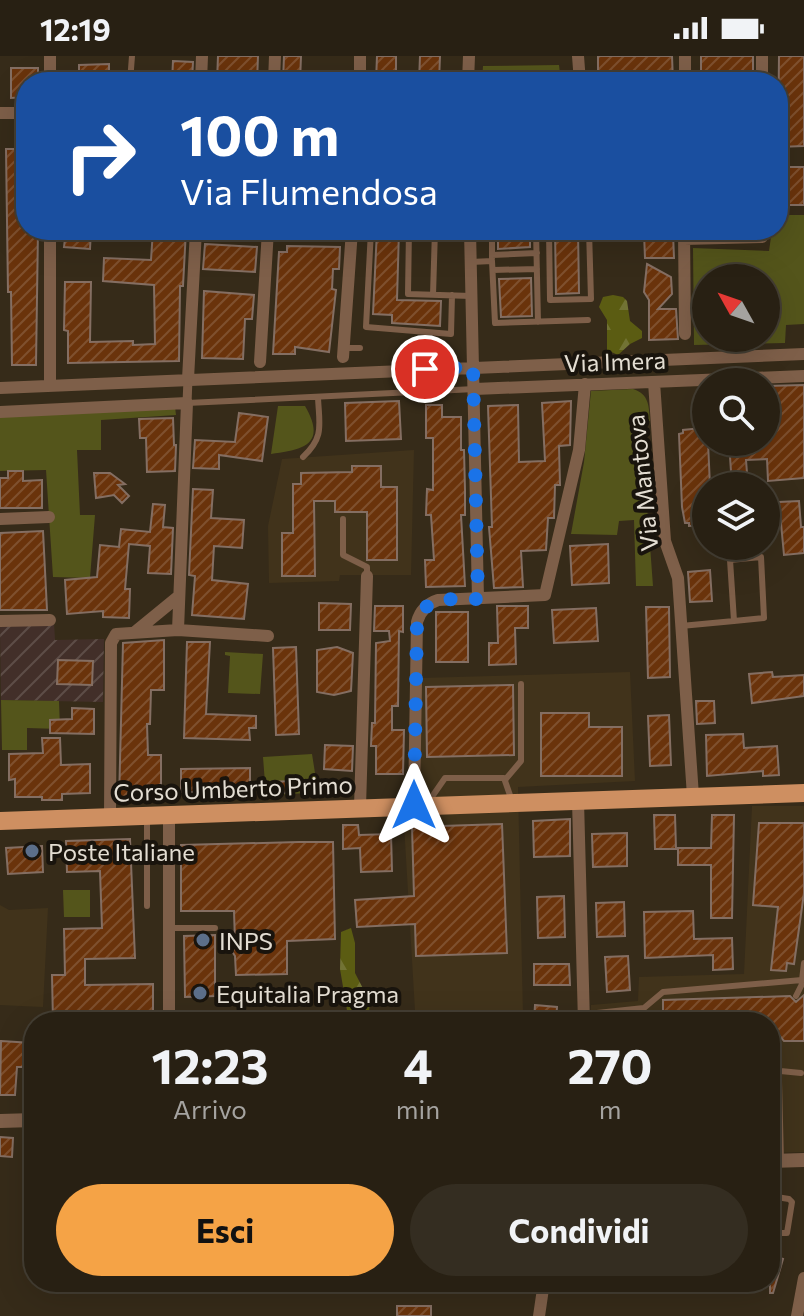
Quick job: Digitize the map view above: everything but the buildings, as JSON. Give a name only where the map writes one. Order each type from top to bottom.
[{"type":"main road","name":"Corso Umberto Primo","points":[[0,821],[804,793]]},
{"type":"street","points":[[50,240],[50,386]]},
{"type":"street","points":[[178,630],[195,240]]},
{"type":"street","points":[[260,362],[268,240]]},
{"type":"street","points":[[344,353],[351,240]]},
{"type":"street","points":[[470,240],[478,599]]},
{"type":"street","points":[[684,240],[685,334]]},
{"type":"street","points":[[0,388],[804,354]]},
{"type":"street","name":"Via Imera","points":[[475,389],[804,376]]},
{"type":"street","name":"Via Mantova","points":[[654,382],[665,541],[678,578],[693,796]]},
{"type":"street","points":[[420,805],[415,680],[419,614],[431,602],[438,600],[545,595],[579,450],[585,384]]},
{"type":"street","points":[[0,412],[187,403]]},
{"type":"street","points":[[0,519],[49,517]]},
{"type":"street","points":[[360,807],[367,576]]},
{"type":"street","points":[[135,632],[179,596]]},
{"type":"street","points":[[0,621],[50,620]]},
{"type":"street","points":[[110,817],[111,643],[116,634],[178,630],[268,636]]},
{"type":"street","points":[[578,801],[585,1012]]},
{"type":"street","points":[[169,815],[169,1012]]},
{"type":"street","points":[[0,1121],[24,1120]]},
{"type":"street","points":[[780,1161],[804,1160]]},
{"type":"street","points":[[797,1316],[804,1278]]},
{"type":"street","points":[[539,1316],[543,1292]]},
{"type":"lane","points":[[366,327],[370,240]]},
{"type":"lane","points":[[409,240],[408,294],[471,296]]},
{"type":"lane","points":[[433,295],[435,240]]},
{"type":"lane","points":[[492,240],[495,323],[588,320]]},
{"type":"lane","points":[[536,240],[538,322]]},
{"type":"lane","points":[[549,240],[550,300],[591,299],[589,240]]},
{"type":"lane","points":[[471,262],[537,253]]},
{"type":"lane","points":[[493,270],[537,269]]},
{"type":"lane","points":[[345,326],[451,334],[452,295]]},
{"type":"lane","points":[[344,353],[360,348]]},
{"type":"lane","points":[[187,403],[475,389]]},
{"type":"lane","points":[[303,457],[314,447],[320,435],[318,397]]},
{"type":"lane","points":[[343,519],[343,555],[367,567],[367,576]]},
{"type":"lane","points":[[681,626],[734,621],[764,618],[761,557],[730,560],[734,621]]},
{"type":"lane","points":[[505,780],[521,761],[521,684]]},
{"type":"lane","points":[[420,805],[445,778],[505,780]]},
{"type":"lane","points":[[505,780],[512,803]]},
{"type":"lane","points":[[147,815],[147,906]]},
{"type":"lane","points":[[170,928],[215,928]]},
{"type":"lane","points":[[796,996],[803,980],[804,963]]},
{"type":"lane","points":[[606,1012],[644,1008],[663,992],[803,980]]},
{"type":"lane","points":[[780,1071],[801,1073]]},
{"type":"lane","points":[[780,1198],[792,1202],[787,1233],[780,1233]]},
{"type":"shaded area","points":[[559,65],[560,72],[483,72],[483,66]]},
{"type":"shaded area","points":[[788,215],[804,215],[804,324],[786,325],[785,343],[780,343],[780,264],[693,264],[693,248],[769,251],[771,240],[788,240]]},
{"type":"shaded area","points":[[633,389],[645,397],[649,410],[650,421],[641,423],[653,586],[636,586],[634,520],[619,521],[617,535],[571,534],[584,462],[591,391]]},
{"type":"shaded area","points":[[278,406],[305,406],[314,429],[313,437],[302,447],[271,454]]},
{"type":"shaded area","points":[[175,407],[176,415],[101,420],[101,450],[77,450],[80,515],[95,515],[90,578],[53,577],[46,470],[0,471],[0,415]]},
{"type":"shaded area","points":[[414,450],[411,575],[340,575],[339,581],[269,583],[268,526],[282,459]]},
{"type":"shaded area","points":[[54,623],[55,640],[104,639],[103,702],[1,700],[0,625]]},
{"type":"shaded area","points":[[225,652],[263,654],[260,694],[228,693],[230,656]]},
{"type":"shaded area","points":[[630,672],[635,781],[518,787],[523,1012],[415,1011],[404,824],[420,823],[421,678]]},
{"type":"shaded area","points":[[1,700],[59,701],[60,729],[27,728],[27,750],[2,750]]},
{"type":"shaded area","points":[[312,754],[318,792],[266,796],[263,757]]},
{"type":"shaded area","points":[[752,806],[804,806],[804,1152],[780,1153],[780,1012],[591,1012],[591,1005],[638,1001],[639,977],[744,974]]},
{"type":"shaded area","points":[[63,890],[90,890],[90,917],[64,917]]},
{"type":"shaded area","points":[[0,905],[9,910],[48,908],[43,1007],[0,1005]]},
{"type":"green space","points":[[613,295],[627,301],[630,321],[642,331],[642,338],[618,355],[607,350],[607,320],[599,307],[603,297]]},
{"type":"green space","points":[[351,928],[355,943],[355,973],[370,1002],[369,1012],[347,1012],[340,969],[341,932]]},
{"type":"place","name":"Poste Italiane","points":[[32,851]]},
{"type":"place","name":"INPS","points":[[203,940]]},
{"type":"place","name":"Equitalia Pragma","points":[[200,993]]},
{"type":"route","points":[[414,805],[419,614],[431,602],[438,600],[478,599],[473,367],[425,369]]}]
